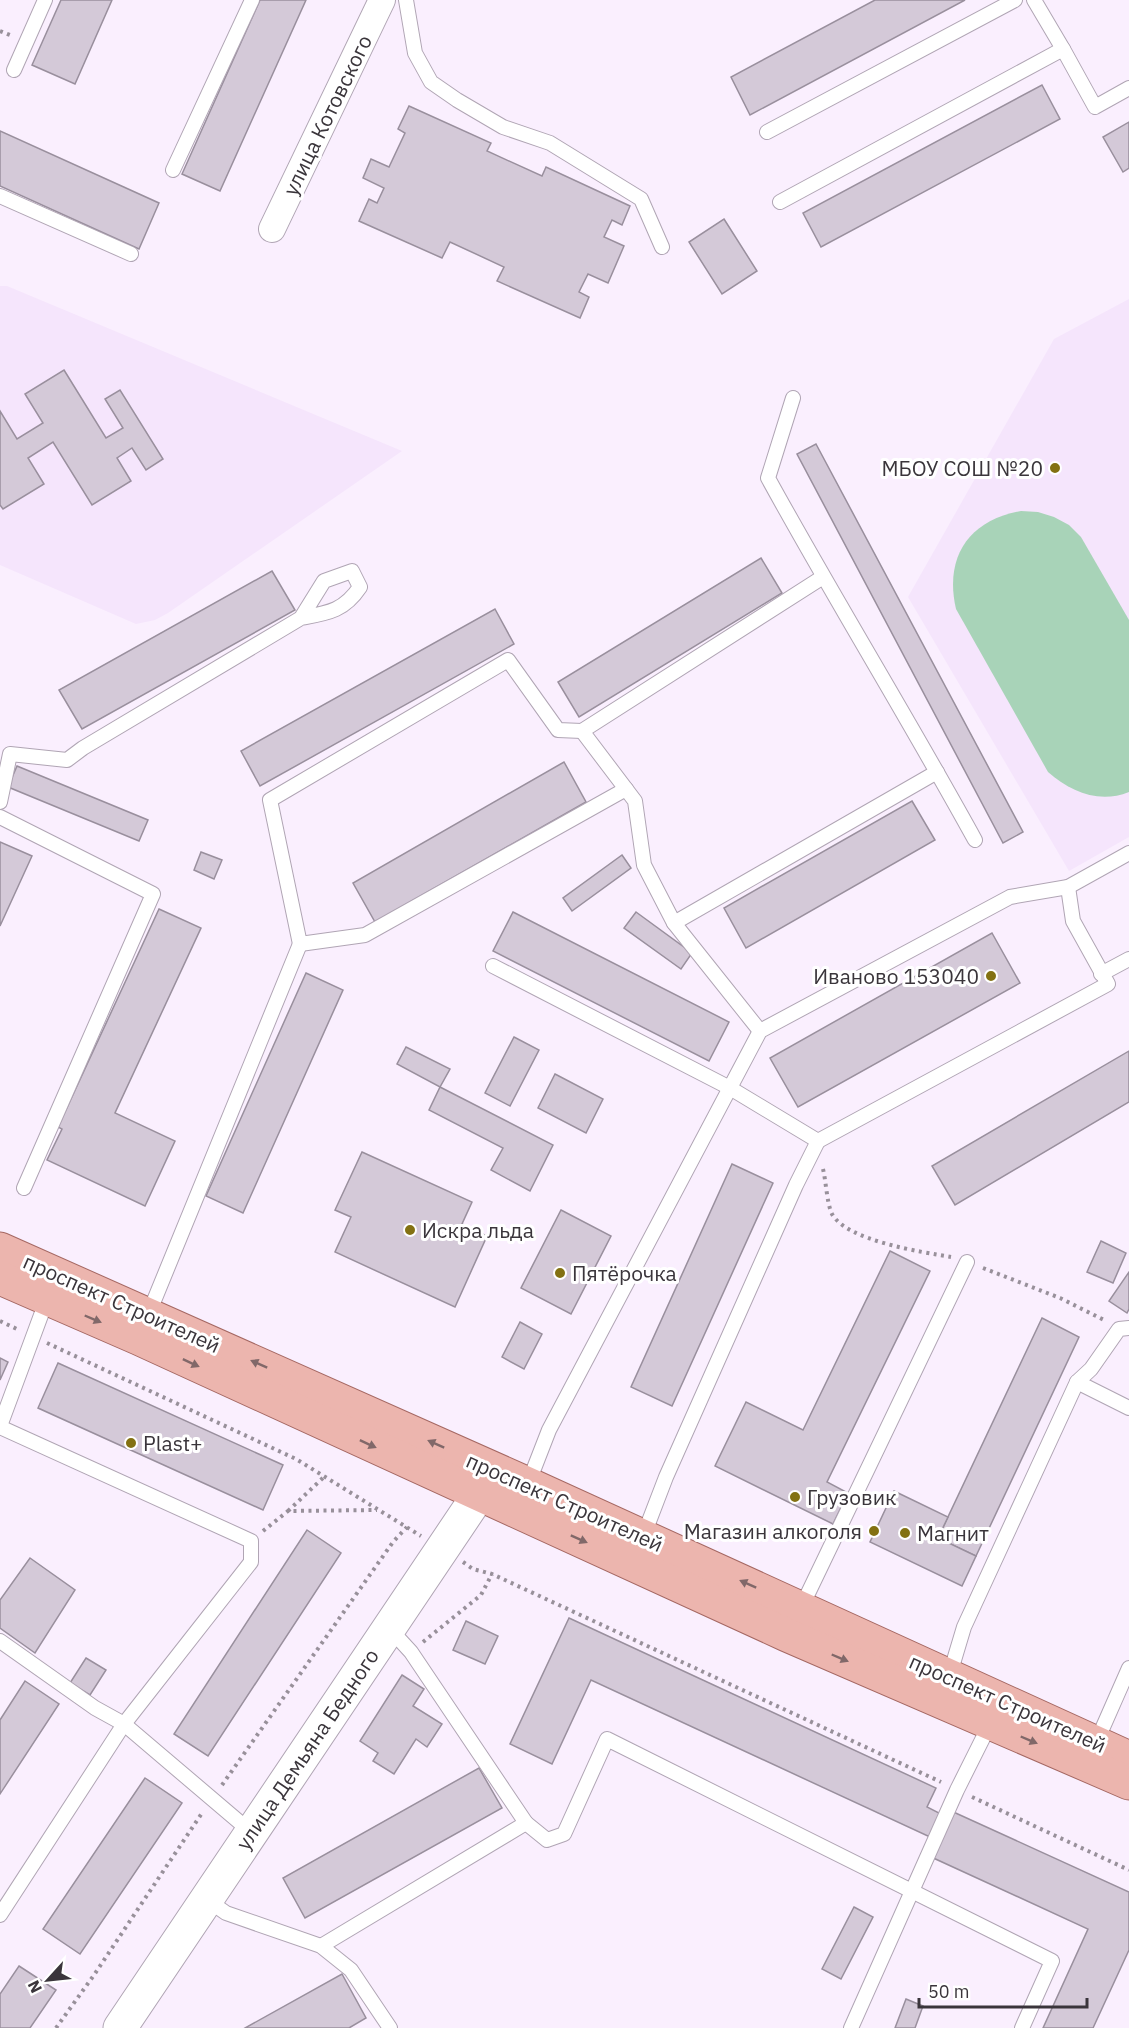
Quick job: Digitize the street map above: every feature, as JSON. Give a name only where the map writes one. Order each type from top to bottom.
[{"type":"main road","name":"проспект Строителей","points":[[0,1249],[148,1313],[787,1635],[943,1689],[996,1713],[1129,1783]]},
{"type":"main road","name":"проспект Строителей","points":[[0,1278],[149,1343],[487,1483],[528,1484],[801,1608],[943,1689]]},
{"type":"main road","name":"проспект Строителей","points":[[996,1713],[1096,1743],[1129,1758]]},
{"type":"street","name":"улица Котовского","points":[[272,229],[382,0]]},
{"type":"street","name":"улица Демьяна Бедного","points":[[120,2028],[487,1483]]},
{"type":"lane","points":[[14,70],[45,0]]},
{"type":"lane","points":[[173,170],[252,0]]},
{"type":"lane","points":[[406,0],[415,53],[431,82],[503,127],[550,144],[641,199],[662,247]]},
{"type":"lane","points":[[767,132],[1015,0]]},
{"type":"lane","points":[[1034,0],[1095,107],[1129,88]]},
{"type":"lane","points":[[780,202],[1063,49]]},
{"type":"lane","points":[[0,196],[131,254]]},
{"type":"lane","points":[[793,398],[768,478],[822,577],[975,840]]},
{"type":"lane","points":[[148,1313],[300,944],[270,800],[508,660],[558,730],[582,731],[822,577]]},
{"type":"lane","points":[[0,802],[10,754],[67,760],[83,748],[301,618]]},
{"type":"lane","points":[[582,731],[635,801],[644,865],[674,923],[760,1031]]},
{"type":"lane","points":[[674,923],[937,772]]},
{"type":"lane","points":[[300,944],[366,935],[626,789]]},
{"type":"lane","points":[[0,817],[153,894],[24,1188]]},
{"type":"lane","points":[[528,1484],[549,1430],[760,1031],[1010,897],[1068,887],[1129,853]]},
{"type":"lane","points":[[643,1537],[666,1477],[796,1185],[818,1141],[1108,984],[1073,921],[1068,887]]},
{"type":"lane","points":[[1101,974],[1129,959]]},
{"type":"lane","points":[[493,966],[730,1088],[818,1141]]},
{"type":"lane","points":[[801,1608],[967,1262]]},
{"type":"lane","points":[[0,1915],[124,1724],[251,1562],[251,1541],[0,1427],[47,1299]]},
{"type":"lane","points":[[943,1689],[964,1627],[1077,1382],[1091,1370],[1124,1329]]},
{"type":"lane","points":[[1077,1382],[1129,1408]]},
{"type":"lane","points":[[389,1628],[411,1652],[526,1823],[547,1840],[564,1834],[607,1739],[1052,1962],[1022,2028]]},
{"type":"lane","points":[[0,1641],[96,1708],[124,1724],[251,1832]]},
{"type":"lane","points":[[1096,1743],[1129,1668]]},
{"type":"lane","points":[[851,2028],[957,1790],[996,1713]]},
{"type":"lane","points":[[321,1946],[526,1823]]},
{"type":"lane","points":[[206,1899],[226,1913],[321,1946],[351,1970],[390,2028]]},
{"type":"path","points":[[818,1141],[832,1213],[844,1228],[897,1247],[954,1257],[1060,1298],[1124,1329]]},
{"type":"path","points":[[0,1321],[296,1459],[473,1569],[492,1574],[1129,1870]]},
{"type":"path","points":[[251,1541],[288,1511],[325,1476]]},
{"type":"path","points":[[288,1511],[378,1510]]},
{"type":"path","points":[[56,2028],[212,1798],[393,1542],[407,1527]]},
{"type":"shaded area","points":[[0,286],[7,286],[402,451],[168,613],[155,620],[136,624],[0,565]]},
{"type":"shaded area","name":"МБОУ СОШ №20","points":[[1129,299],[1129,837],[1069,871],[908,597],[1054,339]]},
{"type":"green space","points":[[1021,511],[1038,512],[1054,517],[1069,525],[1081,537],[1129,620],[1129,792],[1107,797],[1086,794],[1066,785],[1048,772],[956,609],[953,590],[954,573],[965,544],[974,532],[987,523]]},
{"type":"building","points":[[61,0],[112,0],[75,84],[32,65]]},
{"type":"building","points":[[260,0],[306,0],[220,191],[182,174]]},
{"type":"building","points":[[875,0],[965,0],[750,115],[731,77]]},
{"type":"building","points":[[1042,85],[1060,119],[821,247],[803,213]]},
{"type":"building","points":[[409,106],[491,143],[487,151],[542,176],[546,167],[630,206],[622,225],[612,220],[604,237],[624,246],[608,283],[588,274],[579,292],[589,297],[580,318],[497,281],[504,267],[450,242],[442,258],[359,221],[369,199],[377,203],[384,188],[363,178],[371,159],[389,167],[405,133],[398,129]]},
{"type":"building","points":[[1129,122],[1129,168],[1123,172],[1103,137]]},
{"type":"building","points":[[0,131],[159,203],[139,249],[0,186]]},
{"type":"building","points":[[724,219],[757,271],[722,294],[689,242]]},
{"type":"building","points":[[64,370],[106,438],[123,428],[105,399],[120,390],[163,459],[146,470],[132,448],[117,458],[131,481],[92,505],[53,442],[28,458],[44,484],[3,509],[0,505],[0,411],[17,439],[43,423],[25,394]]},
{"type":"building","points":[[816,444],[1023,832],[1003,843],[797,454]]},
{"type":"building","points":[[761,558],[782,593],[579,717],[558,682]]},
{"type":"building","points":[[272,571],[295,610],[82,729],[59,690]]},
{"type":"building","points":[[495,609],[514,644],[260,786],[241,751]]},
{"type":"building","points":[[564,762],[586,802],[375,922],[353,883]]},
{"type":"building","points":[[17,766],[148,820],[139,841],[8,787]]},
{"type":"building","points":[[912,801],[935,840],[746,948],[724,908]]},
{"type":"building","points":[[0,842],[32,856],[0,926]]},
{"type":"building","points":[[201,852],[222,860],[214,879],[194,870]]},
{"type":"building","points":[[622,855],[631,868],[572,911],[563,898]]},
{"type":"building","points":[[159,909],[201,928],[115,1113],[175,1141],[145,1206],[47,1160],[62,1129],[58,1127]]},
{"type":"building","points":[[513,912],[729,1022],[709,1061],[493,951]]},
{"type":"building","points":[[636,912],[692,953],[681,969],[624,928]]},
{"type":"building","points":[[992,933],[1020,983],[798,1107],[770,1058]]},
{"type":"building","points":[[306,973],[343,990],[243,1213],[206,1196]]},
{"type":"building","points":[[514,1037],[539,1050],[510,1106],[485,1093]]},
{"type":"building","points":[[406,1047],[450,1069],[440,1087],[397,1064]]},
{"type":"building","points":[[1129,1051],[1129,1102],[955,1205],[932,1166]]},
{"type":"building","points":[[555,1074],[603,1099],[586,1133],[538,1108]]},
{"type":"building","points":[[440,1087],[553,1145],[530,1191],[491,1170],[503,1148],[429,1110]]},
{"type":"building","name":"Искра льда","points":[[362,1152],[472,1202],[462,1224],[487,1236],[455,1307],[335,1252],[351,1217],[335,1210]]},
{"type":"building","points":[[732,1164],[773,1183],[672,1406],[631,1387]]},
{"type":"building","points":[[561,1210],[611,1236],[571,1314],[521,1288]]},
{"type":"building","points":[[1101,1241],[1126,1253],[1113,1283],[1087,1272]]},
{"type":"building","points":[[890,1251],[930,1271],[827,1482],[848,1493],[833,1524],[715,1466],[746,1402],[803,1430]]},
{"type":"building","points":[[1129,1272],[1129,1309],[1127,1313],[1109,1301]]},
{"type":"building","points":[[1042,1318],[1079,1337],[976,1556],[938,1538]]},
{"type":"building","points":[[520,1322],[542,1334],[524,1369],[502,1357]]},
{"type":"building","points":[[0,1358],[8,1362],[0,1380]]},
{"type":"building","points":[[58,1363],[283,1465],[263,1510],[38,1408]]},
{"type":"building","points":[[894,1491],[948,1517],[938,1538],[976,1556],[962,1586],[870,1542]]},
{"type":"building","points":[[307,1530],[341,1553],[208,1756],[174,1734]]},
{"type":"building","points":[[30,1558],[75,1590],[35,1653],[0,1628],[0,1600]]},
{"type":"building","points":[[569,1618],[936,1788],[927,1807],[941,1814],[930,1837],[591,1680],[552,1764],[510,1744]]},
{"type":"building","points":[[466,1621],[498,1636],[485,1664],[453,1650]]},
{"type":"building","points":[[86,1658],[106,1670],[90,1695],[70,1683]]},
{"type":"building","points":[[402,1675],[424,1689],[413,1706],[442,1724],[427,1747],[416,1739],[394,1774],[373,1761],[378,1753],[360,1741]]},
{"type":"building","points":[[25,1681],[59,1704],[0,1794],[0,1720]]},
{"type":"building","points":[[479,1768],[502,1808],[305,1918],[283,1878]]},
{"type":"building","points":[[145,1778],[182,1803],[80,1954],[43,1929]]},
{"type":"building","points":[[949,1810],[1129,1892],[1129,1950],[1093,2028],[1043,2028],[1088,1929],[929,1856]]},
{"type":"building","points":[[854,1907],[873,1917],[841,1979],[822,1969]]},
{"type":"building","points":[[19,1966],[56,1990],[30,2028],[0,2028],[0,1994]]},
{"type":"building","points":[[342,1974],[366,2018],[349,2028],[245,2028]]},
{"type":"building","points":[[906,1999],[923,2006],[915,2028],[895,2028]]},
{"type":"place","name":"МБОУ СОШ №20","points":[[1055,468]]},
{"type":"place","name":"Иваново 153040","points":[[991,976]]},
{"type":"place","name":"Искра льда","points":[[410,1230]]},
{"type":"place","name":"Пятёрочка","points":[[560,1273]]},
{"type":"place","name":"Plast+","points":[[131,1443]]},
{"type":"place","name":"Грузовик","points":[[795,1497]]},
{"type":"place","name":"Магазин алкоголя","points":[[874,1531]]},
{"type":"place","name":"Магнит","points":[[905,1533]]}]
